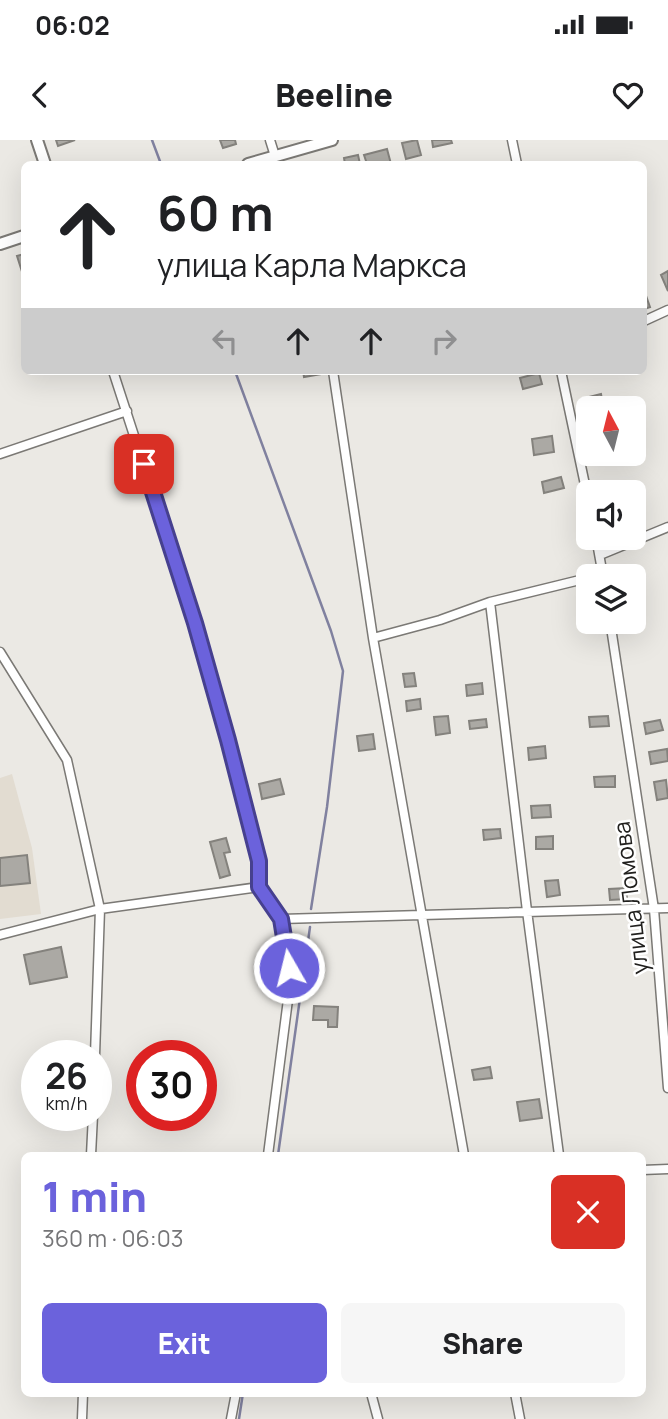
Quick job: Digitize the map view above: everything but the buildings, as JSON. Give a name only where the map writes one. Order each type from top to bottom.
[{"type":"street","points":[[37,140],[44,161]]},
{"type":"street","points":[[270,140],[286,161]]},
{"type":"street","points":[[258,161],[332,140]]},
{"type":"street","points":[[512,140],[516,161]]},
{"type":"street","points":[[0,244],[21,237]]},
{"type":"street","points":[[647,320],[668,310]]},
{"type":"street","points":[[114,375],[195,623],[259,861],[259,887],[281,919],[288,953],[290,984],[268,1152]]},
{"type":"street","points":[[335,375],[373,638],[463,1152]]},
{"type":"street","points":[[562,375],[584,480]]},
{"type":"street","points":[[0,454],[127,411]]},
{"type":"street","points":[[600,555],[668,527]]},
{"type":"street","points":[[599,550],[600,564]]},
{"type":"street","points":[[373,638],[440,620],[491,602],[576,581]]},
{"type":"street","points":[[491,602],[559,1152]]},
{"type":"street","name":"улица Ломова","points":[[612,634],[654,909],[668,1088]]},
{"type":"street","points":[[0,652],[68,760],[100,909],[96,1040]]},
{"type":"street","points":[[0,935],[100,909],[259,887]]},
{"type":"street","points":[[281,919],[668,908]]},
{"type":"street","points":[[91,1152],[92,1131]]},
{"type":"street","points":[[646,1170],[668,1169]]},
{"type":"street","points":[[82,1419],[83,1397]]},
{"type":"street","points":[[231,1419],[235,1397]]},
{"type":"street","points":[[372,1397],[378,1419]]},
{"type":"street","points":[[515,1397],[520,1419]]},
{"type":"shaded area","points":[[12,774],[32,848],[41,914],[0,919],[0,778]]},
{"type":"waterway","points":[[152,140],[160,161]]},
{"type":"waterway","points":[[236,375],[331,631],[343,671],[327,807],[311,909]]},
{"type":"waterway","points":[[278,1152],[310,927]]},
{"type":"waterway","points":[[239,1419],[242,1397]]},
{"type":"route","points":[[144,464],[195,623],[228,740],[259,861],[259,887],[281,919],[289,968]]}]
